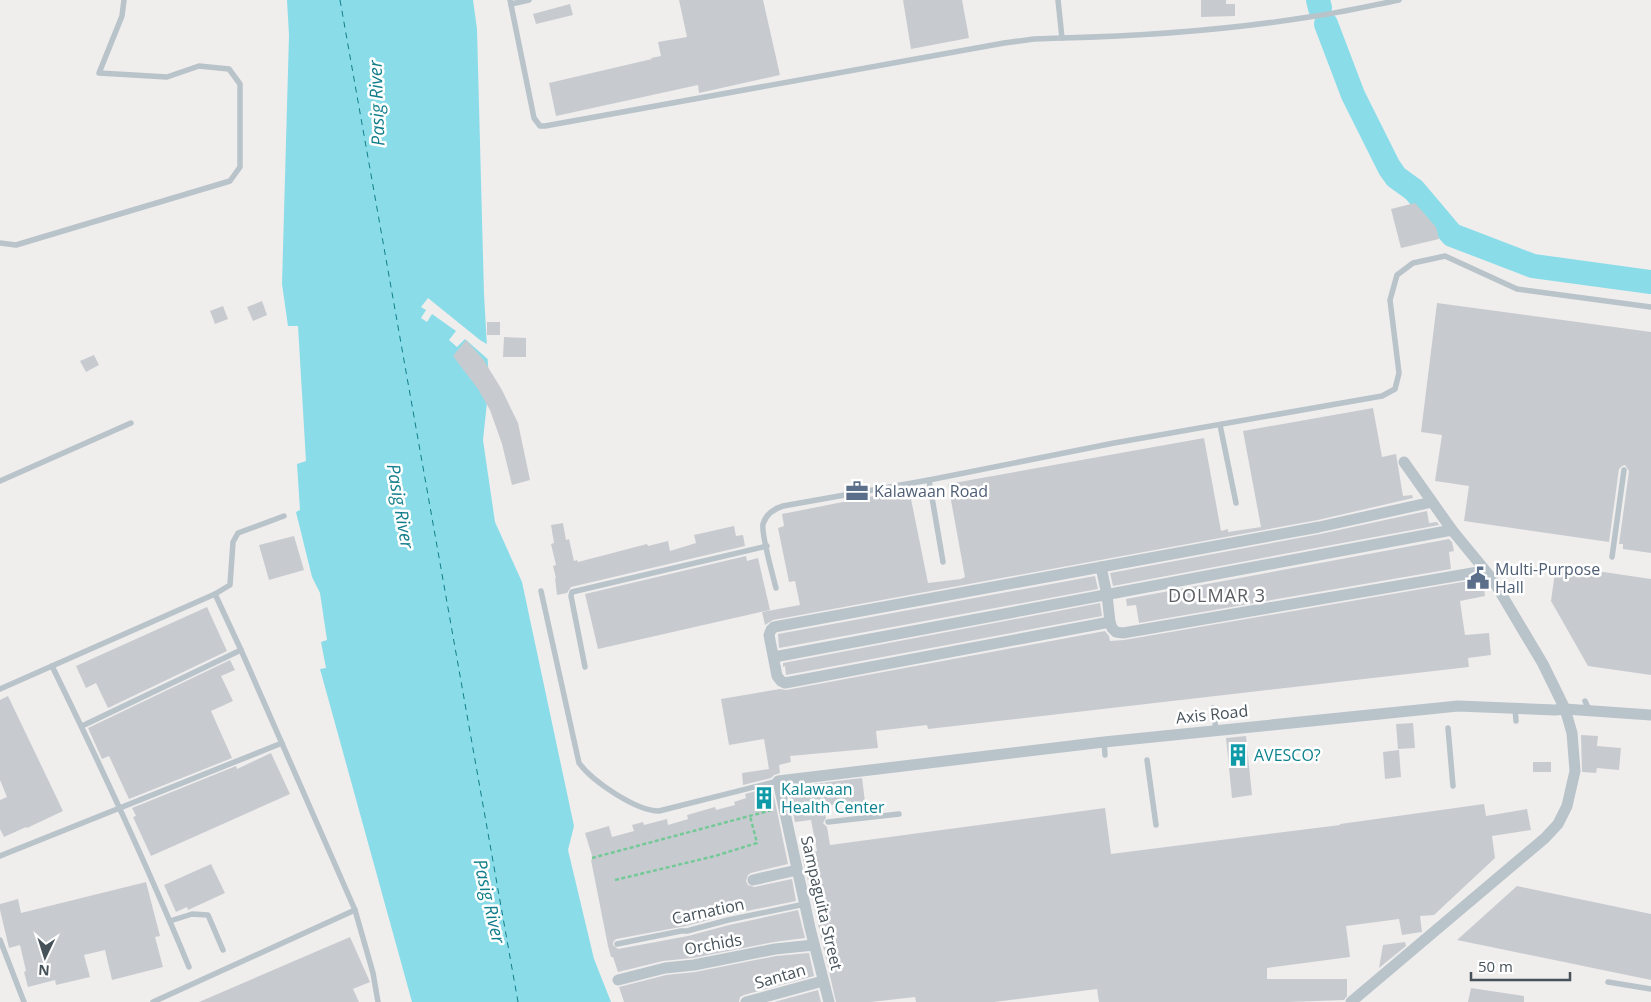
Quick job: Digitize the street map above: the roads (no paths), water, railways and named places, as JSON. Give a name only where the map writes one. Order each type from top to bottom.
[{"type":"street","points":[[1351,1002],[1545,838],[1558,824],[1567,806],[1575,772],[1572,733],[1566,709],[1543,664],[1493,580],[1484,572],[1452,530],[1404,462]]},
{"type":"street","points":[[1110,622],[785,682],[780,681],[777,676],[769,635],[770,630],[774,627],[1319,527],[1432,502]]},
{"type":"street","points":[[774,657],[1452,530]]},
{"type":"street","points":[[1101,567],[1110,622],[1116,632],[1123,633],[1484,572]]},
{"type":"street","name":"Axis Road","points":[[778,781],[1104,742],[1458,706],[1651,714]]},
{"type":"street","name":"Sampaguita Street","points":[[778,781],[814,945],[829,1002]]},
{"type":"street","points":[[753,880],[797,870]]},
{"type":"street","name":"Orchids","points":[[618,980],[665,968],[694,965],[775,949],[814,945]]},
{"type":"street","name":"Santan","points":[[746,1002],[823,980]]},
{"type":"lane","points":[[0,243],[16,245],[230,182],[240,167],[240,84],[229,69],[199,66],[167,77],[99,74],[122,16],[124,0]]},
{"type":"lane","points":[[529,0],[510,2],[534,118],[540,126],[1004,43],[1034,39],[1143,36],[1205,31],[1310,17],[1399,0]]},
{"type":"lane","points":[[1058,0],[1062,38]]},
{"type":"lane","points":[[776,588],[763,526],[768,515],[773,510],[783,506],[929,480],[1114,443],[1382,396],[1395,389],[1399,373],[1390,300],[1397,275],[1413,263],[1445,256],[1517,289],[1651,307]]},
{"type":"lane","points":[[0,481],[131,423]]},
{"type":"lane","points":[[1220,425],[1236,502]]},
{"type":"lane","points":[[1612,557],[1624,470]]},
{"type":"lane","points":[[929,480],[943,562]]},
{"type":"lane","points":[[0,689],[215,594],[230,585],[233,542],[238,534],[284,516]]},
{"type":"lane","points":[[585,667],[572,592],[766,546]]},
{"type":"lane","points":[[541,591],[579,763],[593,778],[628,800],[652,811],[659,811],[778,781]]},
{"type":"lane","points":[[215,594],[242,650],[355,910],[374,973],[378,1002]]},
{"type":"lane","points":[[82,726],[242,650]]},
{"type":"lane","points":[[52,666],[82,726],[189,966]]},
{"type":"lane","points":[[1585,701],[1590,712]]},
{"type":"lane","points":[[1213,708],[1216,730]]},
{"type":"lane","points":[[1515,708],[1516,721]]},
{"type":"lane","points":[[1448,728],[1453,786]]},
{"type":"lane","points":[[1104,742],[1105,755]]},
{"type":"lane","points":[[0,856],[282,743]]},
{"type":"lane","points":[[1147,760],[1156,826]]},
{"type":"lane","points":[[828,822],[899,814]]},
{"type":"lane","name":"Carnation","points":[[617,944],[681,930],[687,931],[728,920],[805,904]]},
{"type":"lane","points":[[153,1002],[355,910]]},
{"type":"lane","points":[[170,921],[192,914],[208,915],[223,950]]},
{"type":"lane","points":[[0,940],[24,1002]]},
{"type":"lane","points":[[1608,982],[1651,989]]},
{"type":"water","name":"Pasig River","points":[[287,0],[473,0],[477,29],[484,294],[489,383],[483,440],[495,522],[522,582],[574,826],[568,850],[594,959],[611,1002],[412,1002],[320,669],[326,668],[321,642],[327,640],[320,593],[312,577],[296,512],[300,510],[297,464],[306,461],[298,326],[288,326],[282,284],[289,35]]},
{"type":"waterway","points":[[1318,0],[1320,8]]},
{"type":"waterway","points":[[1326,24],[1353,95],[1389,167],[1396,177],[1414,190],[1452,235],[1533,266],[1651,282]]},
{"type":"place","name":"Kalawaan Road","points":[[857,491]]},
{"type":"place","name":"Multi-Purpose Hall","points":[[1478,578]]},
{"type":"place","name":"AVESCO?","points":[[1238,755]]},
{"type":"place","name":"Kalawaan Health Center","points":[[764,798]]},
{"type":"district","name":"DOLMAR 3","points":[[1217,595]]}]
